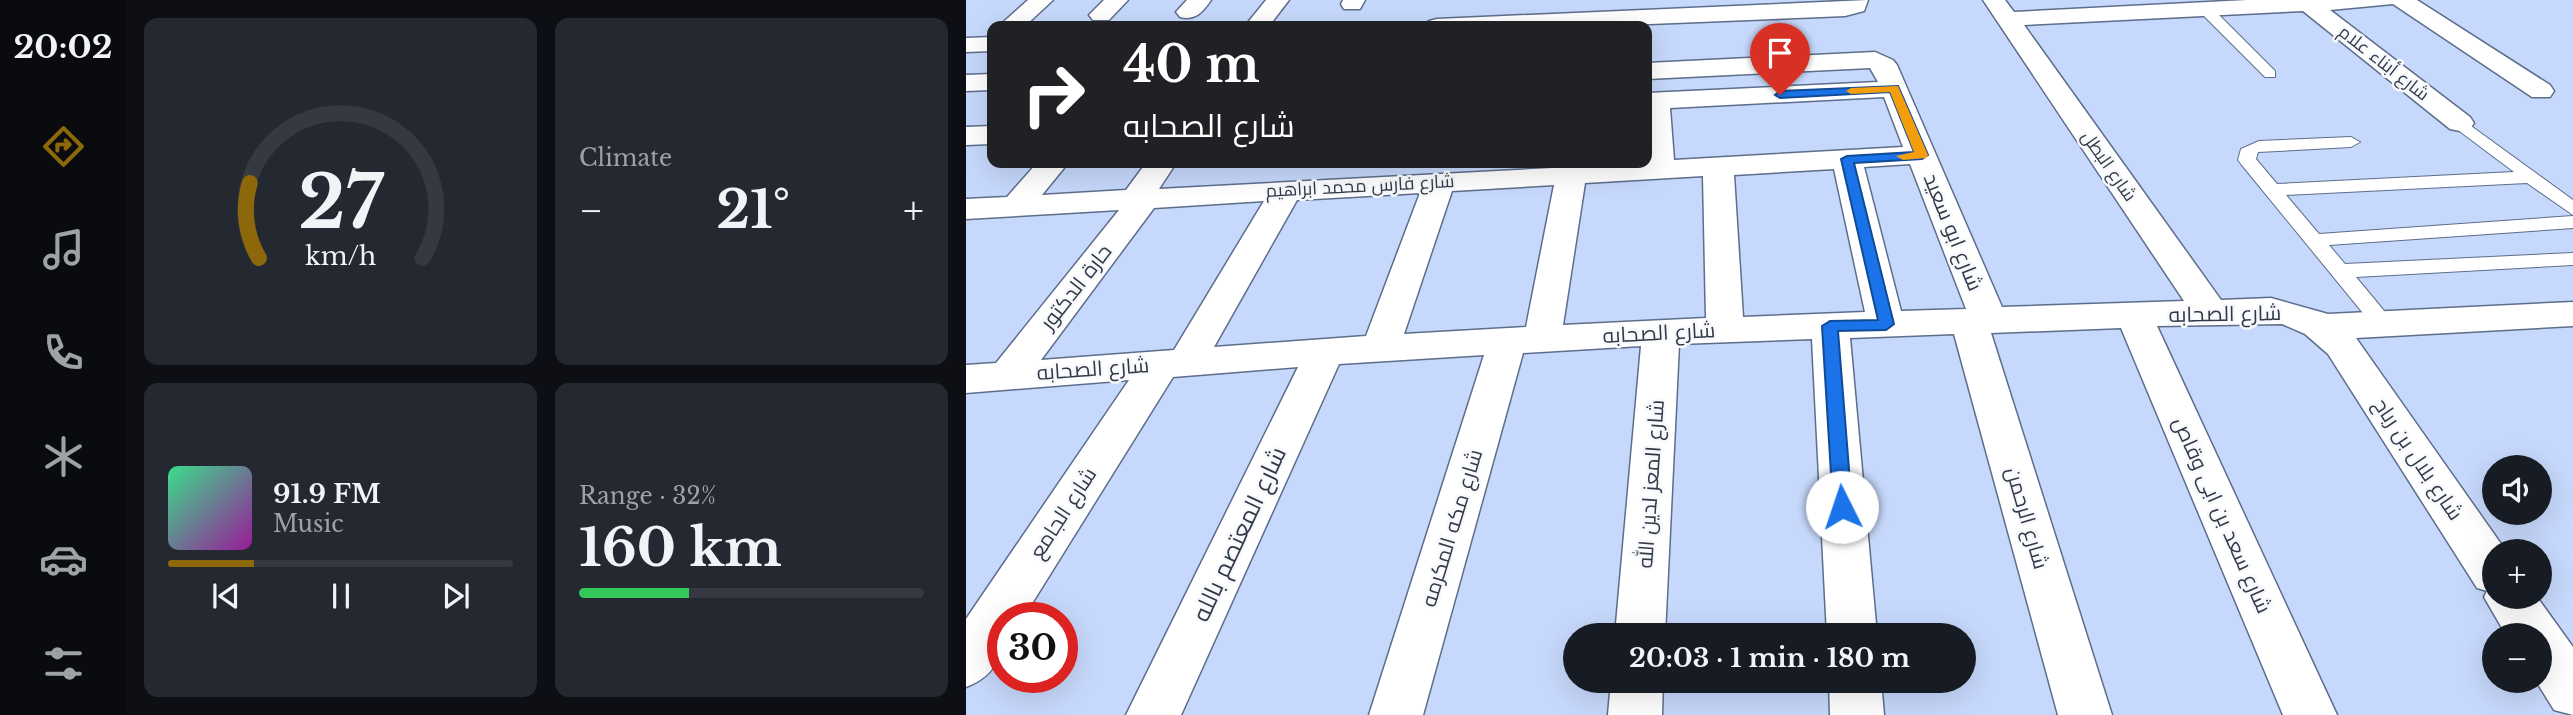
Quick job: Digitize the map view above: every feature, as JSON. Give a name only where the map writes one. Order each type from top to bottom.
[{"type":"street","points":[[1017,21],[1042,0]]},
{"type":"street","points":[[1261,21],[1278,0]]},
{"type":"street","points":[[2000,9],[2369,0]]},
{"type":"street","points":[[2401,0],[2541,91]]},
{"type":"street","points":[[1641,21],[1845,9],[1856,6],[1858,1]]},
{"type":"street","name":"شارع أبناء علام","points":[[2290,3],[2460,123]]},
{"type":"street","name":"شارع البطل","points":[[2000,9],[2211,313]]},
{"type":"street","points":[[1652,71],[1875,60],[1889,77],[1805,93],[1652,101]]},
{"type":"street","name":"شارع ابو سعيد","points":[[1889,77],[1922,155],[1979,321]]},
{"type":"street","points":[[966,83],[987,82]]},
{"type":"street","points":[[1805,93],[1812,123]]},
{"type":"street","points":[[1652,109],[1660,169]]},
{"type":"street","points":[[966,136],[987,135]]},
{"type":"street","name":"شارع فارس محمد ابراهيم","points":[[984,213],[1141,198],[1287,190],[1369,174],[1440,181],[1493,171],[1571,174],[1922,155]]},
{"type":"street","points":[[1847,159],[1886,324]]},
{"type":"street","points":[[1718,166],[1725,330]]},
{"type":"street","points":[[984,213],[1046,168]]},
{"type":"street","name":"حارة الدكتور","points":[[982,384],[1141,198],[1158,168]]},
{"type":"street","name":"شارع مكه المكرمه","points":[[1396,715],[1525,340],[1571,174]]},
{"type":"street","points":[[1380,348],[1440,181]]},
{"type":"street","name":"شارع الجامع","points":[[966,663],[1174,363],[1287,190]]},
{"type":"street","name":"شارع الصحابه","points":[[982,384],[1174,363],[1380,348],[1661,332],[2271,310],[2299,314],[2333,336]]},
{"type":"street","points":[[2333,336],[2384,324],[2573,314]]},
{"type":"street","name":"شارع سعد بن ابى وقاص","points":[[2134,315],[2310,715]]},
{"type":"street","name":"شارع الرحمن","points":[[1979,321],[2085,715]]},
{"type":"street","points":[[1830,326],[1851,623]]},
{"type":"street","name":"شارع المعز لدين الله","points":[[1641,623],[1661,332]]},
{"type":"street","name":"شارع بلال بن رباح","points":[[2333,336],[2482,555]]},
{"type":"street","name":"شارع المعتصم بالله","points":[[1153,715],[1325,352]]},
{"type":"street","points":[[2552,660],[2573,692]]},
{"type":"street","points":[[1635,715],[1636,693]]},
{"type":"street","points":[[1856,693],[1857,715]]},
{"type":"lane","points":[[2200,4],[2270,74]]},
{"type":"lane","points":[[2460,123],[2573,209]]},
{"type":"lane","points":[[2351,142],[2270,145],[2250,149],[2247,160],[2384,324]]},
{"type":"lane","points":[[2272,190],[2531,177]]},
{"type":"lane","points":[[2313,240],[2573,222]]},
{"type":"lane","points":[[2340,271],[2573,259]]},
{"type":"slow traffic","points":[[1851,91],[1894,89],[1922,155],[1903,156]]},
{"type":"route","points":[[1780,95],[1894,89],[1922,155],[1847,159],[1886,324],[1830,326],[1842,507]]}]
